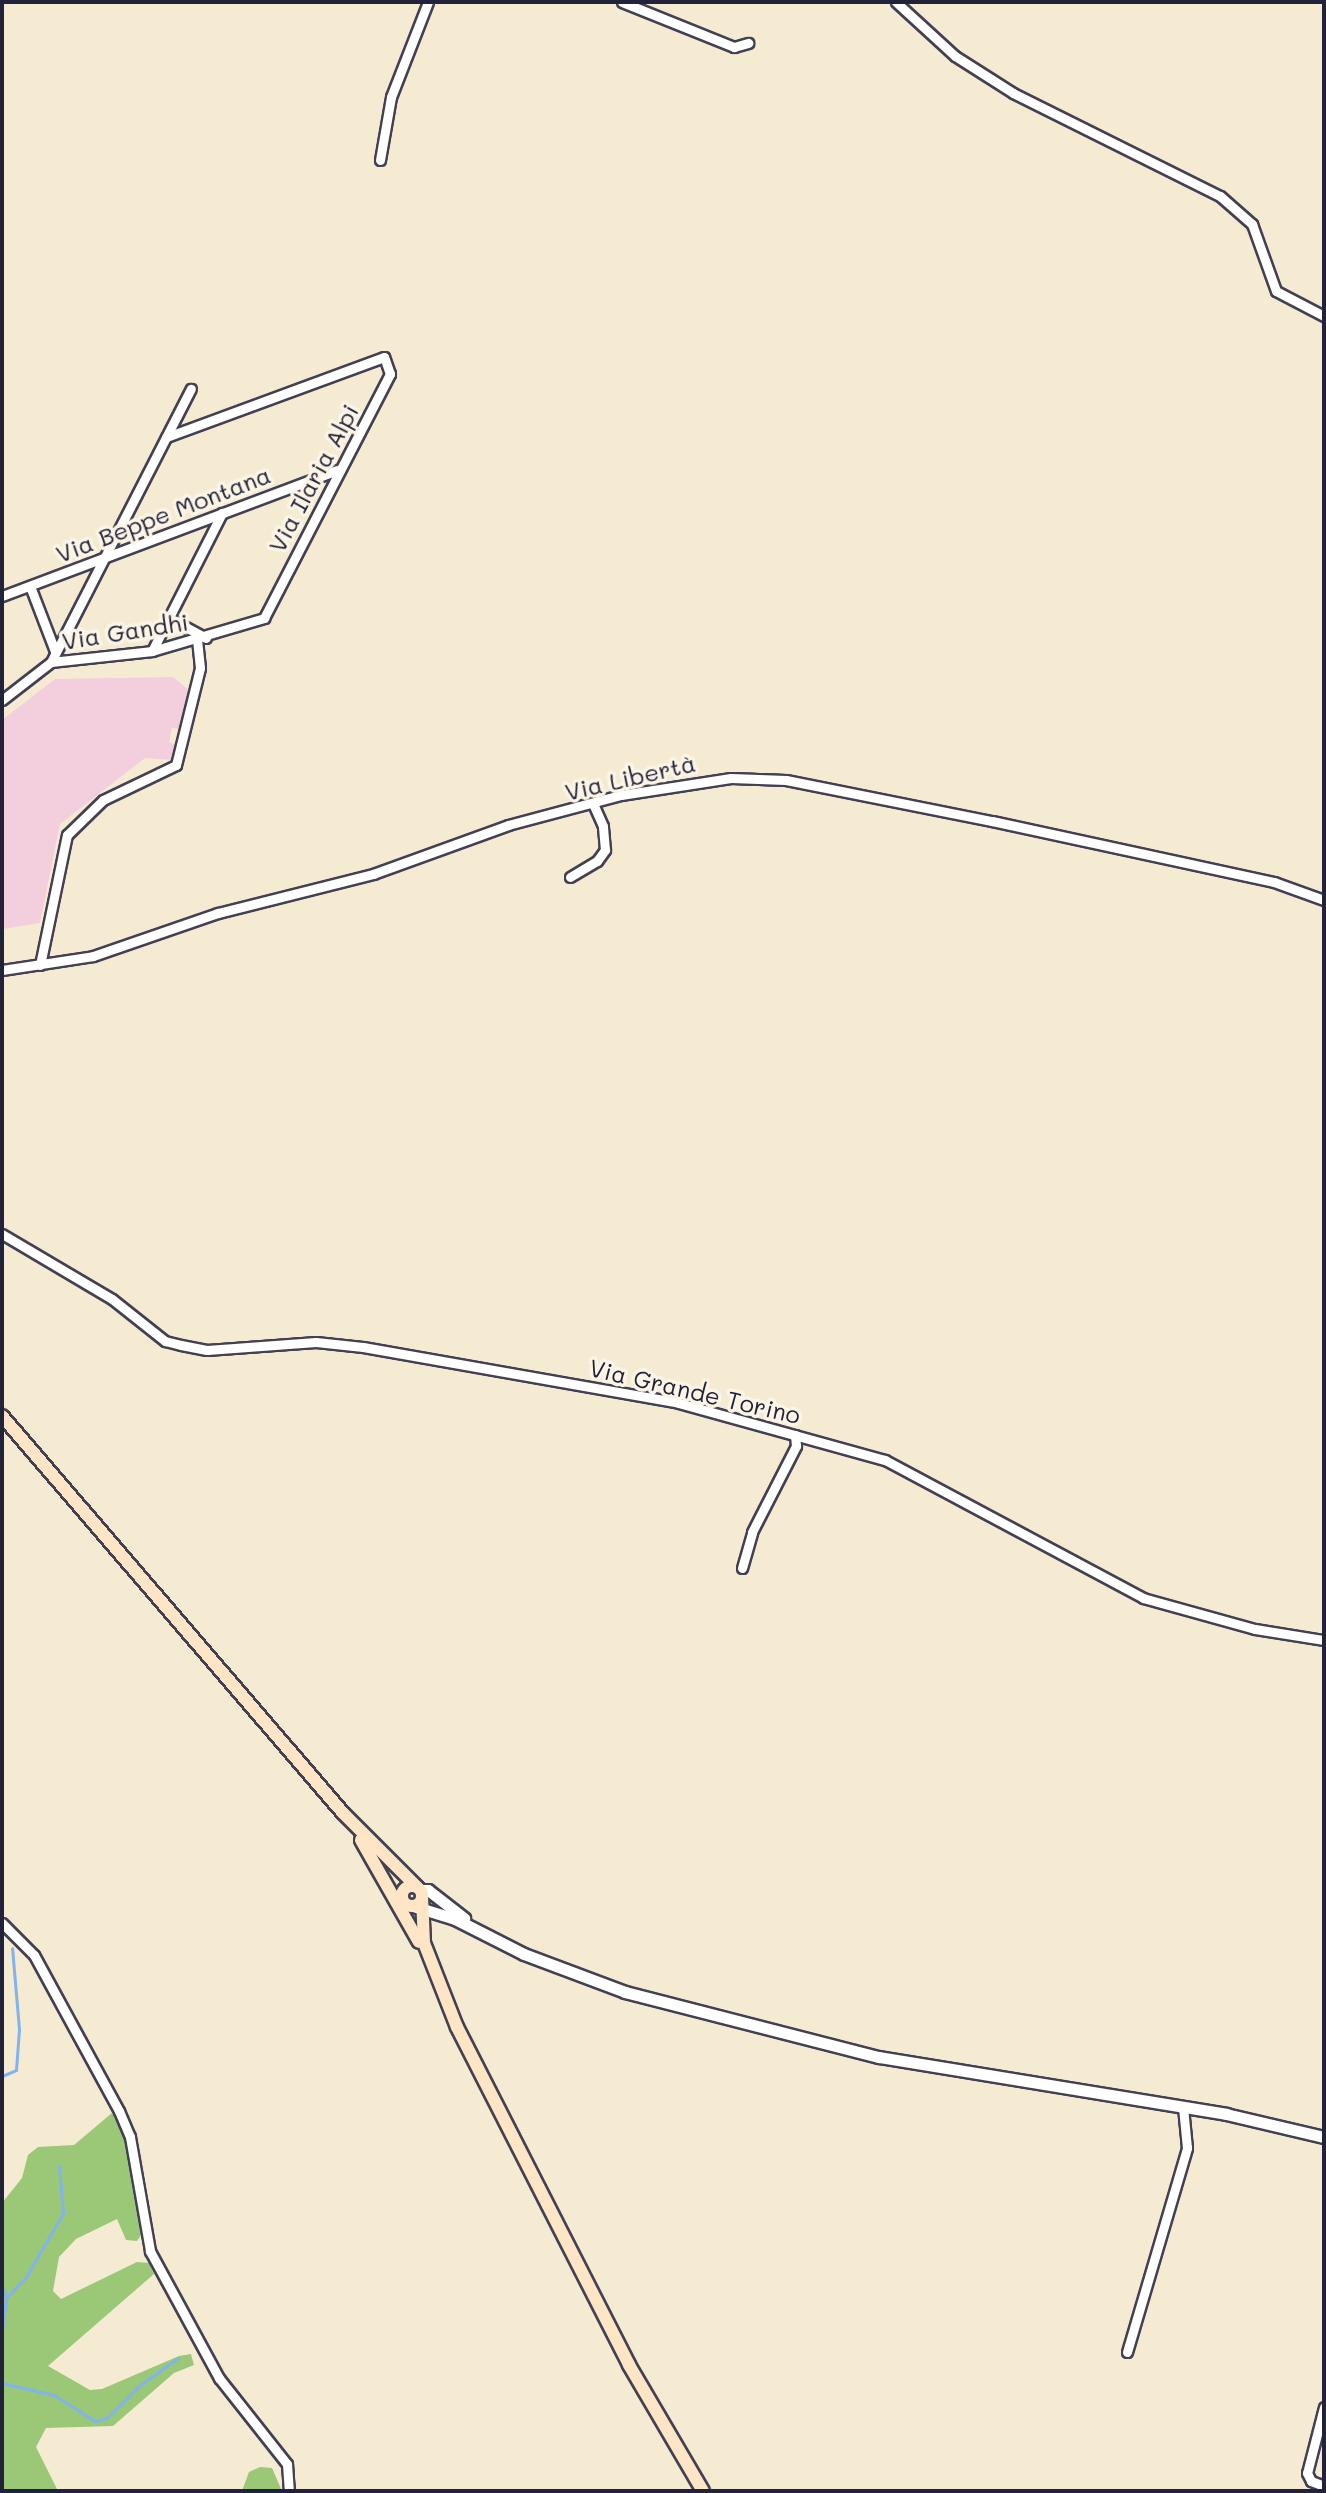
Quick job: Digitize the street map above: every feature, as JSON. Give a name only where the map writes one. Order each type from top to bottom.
[{"type":"main road","points":[[2,1416],[343,1813],[413,1899],[431,1962]]},
{"type":"main road","points":[[343,1813],[406,1874],[431,1962],[457,2027],[586,2280],[703,2491]]},
{"type":"street","points":[[380,160],[391,97],[428,2]]},
{"type":"street","points":[[622,2],[725,44],[748,43]]},
{"type":"street","points":[[896,2],[955,56],[1013,93],[1220,196],[1252,224],[1276,291],[1324,316]]},
{"type":"street","name":"Via Ilaria Alpi","points":[[166,437],[384,357],[390,374],[337,470],[264,618]]},
{"type":"street","points":[[51,662],[191,389]]},
{"type":"street","name":"Via Beppe Montana","points":[[2,596],[337,470]]},
{"type":"street","points":[[152,651],[222,513]]},
{"type":"street","points":[[30,586],[55,651]]},
{"type":"street","points":[[40,965],[67,835],[103,800],[176,765],[200,668],[202,639],[169,618]]},
{"type":"street","name":"Via Gandhi","points":[[2,700],[51,662],[152,651],[202,639],[264,618]]},
{"type":"street","name":"Via Libertà","points":[[2,970],[93,956],[218,913],[373,874],[508,825],[707,779],[786,780],[1274,882],[1324,900]]},
{"type":"street","points":[[570,877],[597,861],[605,850],[603,826],[593,804]]},
{"type":"street","name":"Via Grande Torino","points":[[2,1234],[112,1299],[165,1341],[207,1350],[316,1342],[363,1347],[468,1369],[614,1389],[795,1435],[885,1460],[1143,1598],[1255,1629],[1324,1640]]},
{"type":"street","points":[[742,1568],[752,1532],[796,1446],[795,1435]]},
{"type":"street","points":[[413,1899],[437,1913],[477,1929]]},
{"type":"street","points":[[413,1899],[524,1954],[625,1992],[865,2053],[1183,2107],[1324,2137]]},
{"type":"street","points":[[422,1925],[437,1913]]},
{"type":"street","points":[[2,1923],[34,1955],[119,2111],[130,2137],[150,2251],[219,2378],[287,2464],[289,2491]]},
{"type":"street","points":[[1127,2352],[1187,2148],[1183,2107]]},
{"type":"street","points":[[1324,2407],[1307,2473],[1311,2481],[1324,2486]]},
{"type":"shaded area","points":[[173,677],[190,691],[180,729],[172,728],[169,742],[176,745],[173,760],[145,758],[60,824],[40,923],[3,929],[2,720],[55,679]]},
{"type":"green space","points":[[112,2113],[125,2135],[143,2232],[137,2241],[126,2240],[117,2219],[76,2239],[59,2257],[53,2291],[61,2299],[137,2262],[149,2263],[154,2274],[48,2366],[90,2390],[102,2389],[179,2356],[191,2354],[194,2365],[174,2373],[113,2426],[46,2428],[36,2447],[58,2491],[2,2491],[2,2203],[22,2178],[28,2155],[38,2147],[74,2145]]},
{"type":"green space","points":[[260,2467],[272,2468],[282,2491],[242,2491],[249,2472]]},
{"type":"waterway","points":[[2,2076],[16,2070],[19,2029],[12,1948]]},
{"type":"waterway","points":[[6,2298],[26,2277],[63,2213],[59,2166]]},
{"type":"waterway","points":[[2,2286],[6,2298],[2,2329]]},
{"type":"waterway","points":[[2,2383],[54,2395],[95,2421],[107,2418],[139,2386],[178,2358]]}]
